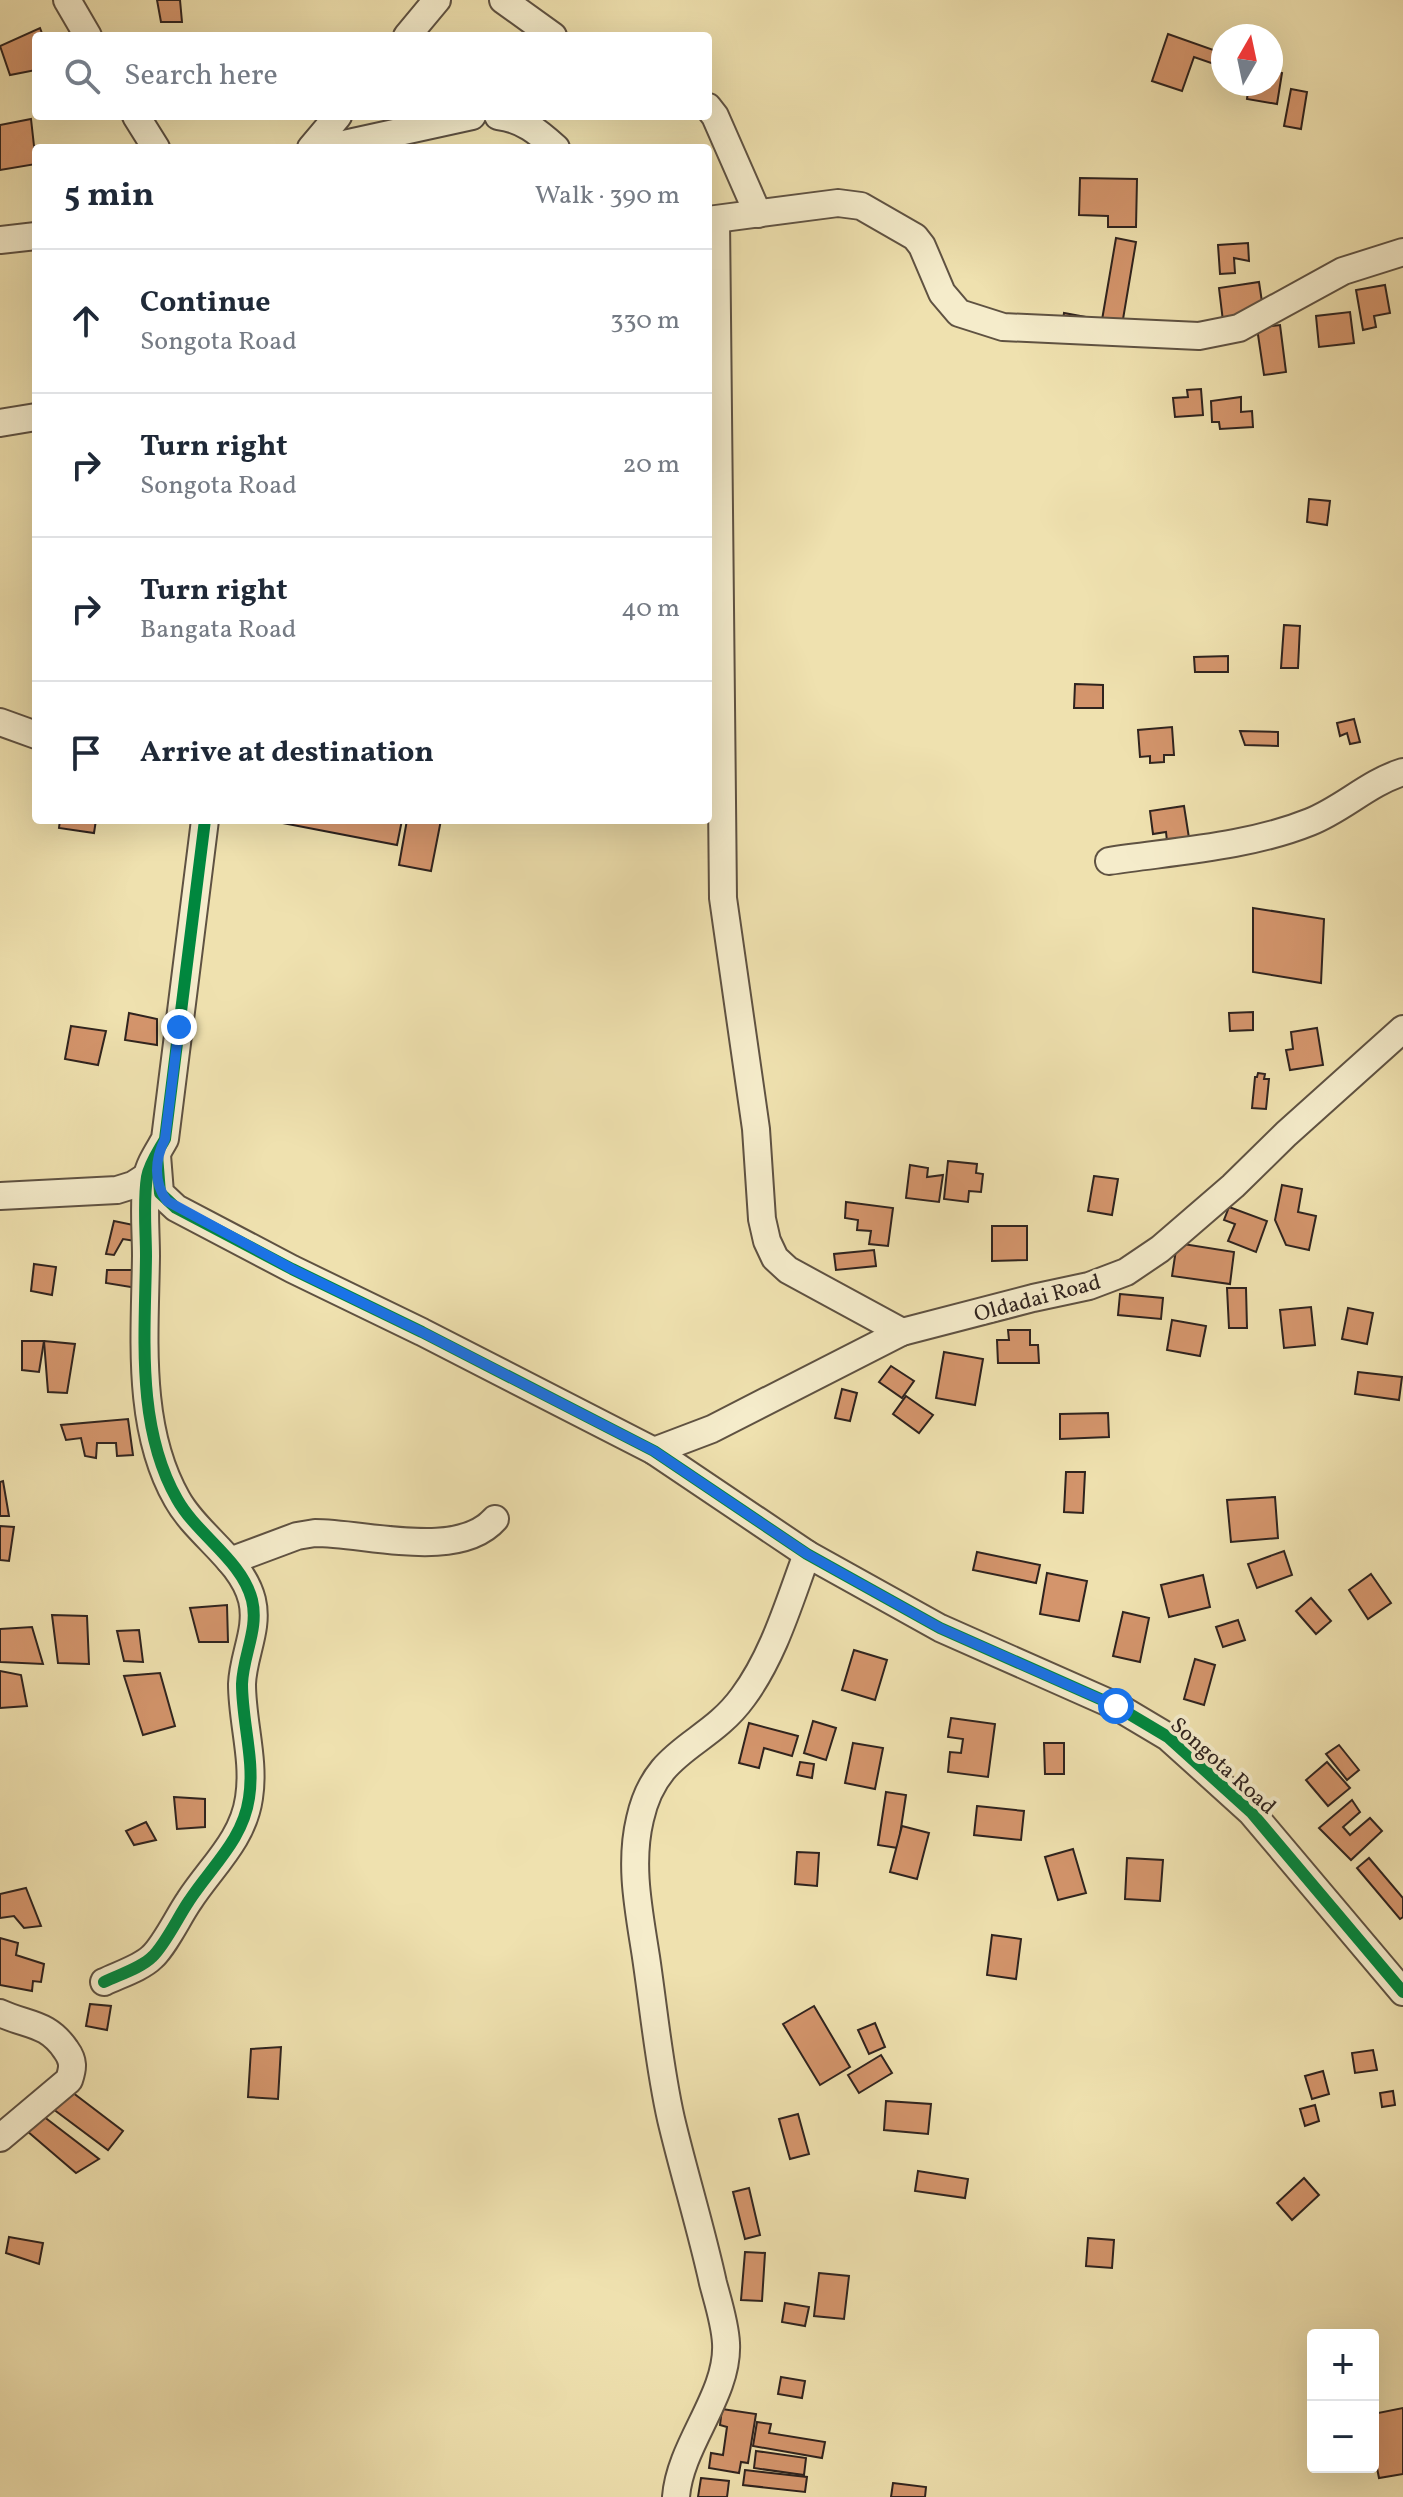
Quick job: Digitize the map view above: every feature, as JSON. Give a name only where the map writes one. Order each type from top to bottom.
[{"type":"street","points":[[67,0],[86,32]]},
{"type":"street","points":[[410,32],[437,0]]},
{"type":"street","points":[[503,0],[547,32]]},
{"type":"street","points":[[712,112],[758,214]]},
{"type":"street","points":[[138,120],[154,144]]},
{"type":"street","points":[[314,144],[335,120]]},
{"type":"street","points":[[344,144],[454,120]]},
{"type":"street","points":[[540,122],[554,144]]},
{"type":"street","points":[[902,1332],[788,1270],[775,1258],[762,1219],[756,1129],[723,898],[712,220],[838,203],[861,206],[915,237],[942,293],[959,313],[1003,327],[1199,336],[1239,328],[1343,271],[1403,252]]},
{"type":"street","points":[[0,240],[32,236]]},
{"type":"street","points":[[0,423],[32,418]]},
{"type":"street","points":[[0,722],[32,734]]},
{"type":"street","points":[[1109,861],[1272,837],[1315,820],[1385,777],[1403,772]]},
{"type":"street","points":[[0,1196],[117,1190],[133,1185],[152,1165],[165,1139],[204,824]]},
{"type":"street","name":"Oldadai Road","points":[[654,1451],[712,1429],[902,1332],[1089,1286],[1126,1272],[1160,1249],[1233,1186],[1403,1029]]},
{"type":"street","points":[[104,1982],[152,1958],[204,1877],[229,1850],[243,1822],[251,1780],[242,1693],[243,1671],[253,1634],[252,1598],[230,1561],[194,1526],[177,1499],[162,1468],[150,1422],[145,1372],[152,1165]]},
{"type":"street","name":"Songota Road","points":[[152,1165],[160,1193],[176,1208],[654,1451],[807,1554],[940,1628],[1116,1706],[1168,1737],[1251,1812],[1403,1992]]},
{"type":"street","points":[[230,1561],[297,1536],[315,1533],[436,1542],[478,1534],[495,1519]]},
{"type":"street","points":[[676,2497],[678,2477],[722,2374],[726,2340],[697,2211],[671,2118],[636,1890],[635,1850],[643,1806],[658,1775],[670,1759],[726,1719],[745,1695],[770,1649],[807,1554]]},
{"type":"street","points":[[0,2013],[40,2025],[56,2035],[72,2059],[72,2070],[69,2080],[0,2138]]},
{"type":"building","points":[[157,0],[180,0],[182,22],[161,22]]},
{"type":"building","points":[[40,28],[42,32],[32,32],[32,71],[10,75],[0,46]]},
{"type":"building","points":[[1168,34],[1211,49],[1211,63],[1194,57],[1182,91],[1152,81]]},
{"type":"building","points":[[1291,89],[1307,92],[1301,129],[1284,126]]},
{"type":"building","points":[[1247,96],[1278,96],[1277,104],[1247,99]]},
{"type":"building","points":[[31,119],[32,165],[0,170],[0,125]]},
{"type":"building","points":[[1080,178],[1137,179],[1136,227],[1108,227],[1108,216],[1079,215]]},
{"type":"building","points":[[1116,238],[1136,242],[1119,343],[1061,333],[1064,313],[1102,320]]},
{"type":"building","points":[[1248,243],[1249,261],[1234,258],[1235,273],[1220,274],[1218,245]]},
{"type":"building","points":[[1259,282],[1264,315],[1223,321],[1219,288]]},
{"type":"building","points":[[1385,285],[1390,313],[1374,316],[1376,327],[1363,330],[1356,290]]},
{"type":"building","points":[[1350,312],[1354,343],[1319,347],[1316,316]]},
{"type":"building","points":[[1280,325],[1286,372],[1264,375],[1257,328]]},
{"type":"building","points":[[1201,389],[1203,415],[1175,417],[1173,398],[1188,397],[1187,390]]},
{"type":"building","points":[[1241,397],[1241,412],[1252,411],[1253,427],[1220,429],[1219,422],[1212,422],[1211,401]]},
{"type":"building","points":[[1309,499],[1330,501],[1327,525],[1307,522]]},
{"type":"building","points":[[1284,625],[1300,626],[1298,668],[1281,668]]},
{"type":"building","points":[[1228,656],[1228,672],[1195,672],[1194,657]]},
{"type":"building","points":[[1075,684],[1103,685],[1103,708],[1074,708]]},
{"type":"building","points":[[1354,719],[1360,742],[1350,744],[1347,733],[1340,736],[1337,723]]},
{"type":"building","points":[[1172,727],[1174,755],[1164,755],[1164,762],[1150,763],[1150,756],[1140,757],[1138,730]]},
{"type":"building","points":[[1240,731],[1278,732],[1278,746],[1245,745]]},
{"type":"building","points":[[1184,806],[1189,838],[1167,841],[1166,832],[1153,834],[1150,811]]},
{"type":"building","points":[[60,824],[95,824],[94,833],[59,828]]},
{"type":"building","points":[[288,824],[401,824],[397,845]]},
{"type":"building","points":[[406,824],[440,824],[431,871],[399,865]]},
{"type":"building","points":[[1253,908],[1324,919],[1321,983],[1253,972]]},
{"type":"building","points":[[1253,1012],[1253,1030],[1230,1031],[1229,1013]]},
{"type":"building","points":[[129,1013],[157,1019],[157,1045],[125,1040]]},
{"type":"building","points":[[71,1026],[106,1031],[98,1065],[65,1059]]},
{"type":"building","points":[[1317,1028],[1323,1065],[1290,1070],[1286,1050],[1293,1049],[1291,1032]]},
{"type":"building","points":[[1258,1073],[1265,1074],[1264,1079],[1269,1079],[1266,1109],[1252,1108]]},
{"type":"building","points":[[948,1161],[977,1164],[976,1173],[983,1174],[981,1192],[969,1191],[968,1202],[944,1199]]},
{"type":"building","points":[[910,1165],[928,1168],[927,1177],[943,1175],[939,1202],[906,1198]]},
{"type":"building","points":[[1094,1176],[1118,1179],[1112,1215],[1088,1211]]},
{"type":"building","points":[[1282,1185],[1302,1189],[1298,1212],[1316,1216],[1309,1250],[1286,1245],[1275,1220]]},
{"type":"building","points":[[846,1202],[893,1208],[888,1246],[869,1244],[871,1231],[857,1230],[858,1220],[845,1218]]},
{"type":"building","points":[[1229,1207],[1267,1221],[1256,1252],[1228,1241],[1235,1224],[1224,1220]]},
{"type":"building","points":[[114,1221],[148,1228],[148,1243],[123,1239],[114,1255],[106,1254]]},
{"type":"building","points":[[992,1226],[1027,1226],[1027,1260],[992,1261]]},
{"type":"building","points":[[1177,1243],[1234,1252],[1230,1284],[1172,1276]]},
{"type":"building","points":[[874,1250],[876,1266],[836,1270],[834,1254]]},
{"type":"building","points":[[34,1264],[56,1267],[52,1295],[31,1291]]},
{"type":"building","points":[[107,1270],[133,1270],[137,1288],[106,1283]]},
{"type":"building","points":[[1227,1288],[1246,1288],[1247,1328],[1229,1328]]},
{"type":"building","points":[[1120,1294],[1163,1298],[1161,1319],[1118,1315]]},
{"type":"building","points":[[1311,1307],[1315,1345],[1284,1348],[1280,1310]]},
{"type":"building","points":[[1348,1308],[1373,1313],[1367,1344],[1342,1339]]},
{"type":"building","points":[[1172,1320],[1206,1326],[1200,1356],[1167,1350]]},
{"type":"building","points":[[1008,1330],[1030,1330],[1030,1345],[1038,1345],[1039,1363],[998,1363],[997,1340],[1009,1340]]},
{"type":"building","points":[[22,1341],[44,1341],[39,1372],[22,1370]]},
{"type":"building","points":[[44,1341],[75,1344],[67,1393],[48,1392]]},
{"type":"building","points":[[944,1352],[983,1359],[975,1405],[936,1398]]},
{"type":"building","points":[[891,1366],[914,1381],[902,1398],[879,1382]]},
{"type":"building","points":[[1358,1372],[1402,1377],[1399,1400],[1355,1394]]},
{"type":"building","points":[[842,1389],[857,1393],[850,1421],[835,1418]]},
{"type":"building","points":[[906,1396],[933,1415],[919,1433],[893,1414]]},
{"type":"building","points":[[1108,1413],[1109,1437],[1060,1439],[1060,1414]]},
{"type":"building","points":[[128,1419],[133,1455],[117,1456],[116,1443],[97,1443],[96,1458],[85,1456],[81,1438],[66,1440],[61,1425]]},
{"type":"building","points":[[1066,1472],[1085,1472],[1083,1513],[1064,1512]]},
{"type":"building","points":[[3,1481],[9,1516],[0,1516],[0,1482]]},
{"type":"building","points":[[1275,1497],[1278,1538],[1231,1542],[1227,1500]]},
{"type":"building","points":[[0,1526],[14,1527],[9,1561],[0,1560]]},
{"type":"building","points":[[1284,1551],[1292,1575],[1257,1588],[1248,1564]]},
{"type":"building","points":[[977,1552],[1040,1565],[1036,1583],[973,1570]]},
{"type":"building","points":[[1047,1573],[1087,1581],[1079,1621],[1040,1614]]},
{"type":"building","points":[[1371,1574],[1391,1603],[1368,1619],[1349,1590]]},
{"type":"building","points":[[1203,1575],[1210,1607],[1169,1617],[1161,1585]]},
{"type":"building","points":[[1311,1598],[1331,1621],[1316,1634],[1296,1611]]},
{"type":"building","points":[[227,1605],[228,1642],[199,1642],[190,1608]]},
{"type":"building","points":[[1123,1612],[1149,1618],[1140,1662],[1113,1656]]},
{"type":"building","points":[[52,1615],[87,1616],[89,1664],[58,1663]]},
{"type":"building","points":[[1238,1620],[1245,1640],[1223,1647],[1216,1627]]},
{"type":"building","points":[[32,1627],[43,1664],[0,1662],[0,1629]]},
{"type":"building","points":[[139,1630],[143,1662],[124,1661],[117,1631]]},
{"type":"building","points":[[854,1650],[887,1660],[875,1700],[842,1690]]},
{"type":"building","points":[[1195,1659],[1215,1665],[1204,1705],[1184,1699]]},
{"type":"building","points":[[0,1671],[21,1675],[27,1706],[0,1708]]},
{"type":"building","points":[[160,1673],[175,1726],[143,1735],[124,1676]]},
{"type":"building","points":[[951,1718],[995,1724],[988,1777],[948,1772],[950,1752],[961,1753],[963,1739],[948,1737]]},
{"type":"building","points":[[813,1721],[836,1728],[826,1760],[804,1753]]},
{"type":"building","points":[[749,1723],[798,1736],[792,1756],[764,1748],[759,1768],[739,1763]]},
{"type":"building","points":[[853,1743],[883,1748],[875,1789],[845,1783]]},
{"type":"building","points":[[1044,1743],[1064,1743],[1064,1774],[1045,1774]]},
{"type":"building","points":[[1339,1745],[1359,1770],[1347,1780],[1326,1754]]},
{"type":"building","points":[[800,1762],[814,1764],[812,1778],[797,1775]]},
{"type":"building","points":[[1327,1762],[1350,1788],[1328,1806],[1306,1780]]},
{"type":"building","points":[[886,1792],[906,1795],[898,1848],[878,1845]]},
{"type":"building","points":[[174,1797],[205,1799],[205,1827],[177,1829]]},
{"type":"building","points":[[1352,1800],[1360,1812],[1343,1827],[1350,1835],[1370,1818],[1382,1831],[1351,1860],[1319,1828]]},
{"type":"building","points":[[977,1806],[1024,1811],[1021,1840],[974,1835]]},
{"type":"building","points":[[146,1822],[156,1840],[134,1845],[126,1831]]},
{"type":"building","points":[[902,1826],[929,1833],[917,1879],[890,1872]]},
{"type":"building","points":[[1073,1849],[1086,1893],[1058,1900],[1045,1857]]},
{"type":"building","points":[[797,1852],[819,1853],[817,1886],[795,1884]]},
{"type":"building","points":[[1127,1858],[1163,1860],[1160,1901],[1125,1899]]},
{"type":"building","points":[[1369,1858],[1403,1898],[1403,1917],[1400,1919],[1357,1868]]},
{"type":"building","points":[[26,1888],[41,1926],[24,1928],[14,1916],[0,1918],[0,1894]]},
{"type":"building","points":[[992,1935],[1021,1939],[1016,1979],[987,1975]]},
{"type":"building","points":[[0,1938],[18,1943],[16,1955],[44,1964],[41,1982],[33,1981],[32,1991],[0,1985]]},
{"type":"building","points":[[90,2004],[111,2006],[107,2030],[86,2026]]},
{"type":"building","points":[[814,2006],[850,2067],[820,2085],[783,2024]]},
{"type":"building","points":[[875,2023],[885,2047],[869,2054],[858,2030]]},
{"type":"building","points":[[281,2047],[278,2099],[248,2097],[251,2049]]},
{"type":"building","points":[[1373,2050],[1377,2070],[1355,2073],[1352,2053]]},
{"type":"building","points":[[881,2055],[892,2073],[859,2093],[848,2075]]},
{"type":"building","points":[[1323,2071],[1329,2094],[1312,2099],[1305,2076]]},
{"type":"building","points":[[64,2086],[123,2131],[108,2150],[45,2103]]},
{"type":"building","points":[[1393,2091],[1395,2105],[1382,2107],[1380,2093]]},
{"type":"building","points":[[886,2101],[931,2104],[928,2134],[884,2130]]},
{"type":"building","points":[[1315,2105],[1319,2121],[1305,2126],[1300,2109]]},
{"type":"building","points":[[798,2114],[809,2154],[790,2159],[779,2119]]},
{"type":"building","points":[[43,2116],[99,2159],[76,2173],[27,2131]]},
{"type":"building","points":[[918,2171],[968,2179],[965,2198],[915,2191]]},
{"type":"building","points":[[1304,2178],[1319,2195],[1292,2220],[1277,2203]]},
{"type":"building","points":[[749,2188],[760,2235],[745,2239],[733,2192]]},
{"type":"building","points":[[9,2237],[43,2243],[39,2264],[6,2253]]},
{"type":"building","points":[[1088,2238],[1114,2240],[1112,2268],[1086,2266]]},
{"type":"building","points":[[745,2252],[765,2253],[762,2301],[741,2300]]},
{"type":"building","points":[[819,2273],[849,2276],[844,2319],[814,2316]]},
{"type":"building","points":[[785,2303],[809,2307],[805,2326],[782,2322]]},
{"type":"building","points":[[781,2377],[805,2381],[802,2398],[778,2394]]},
{"type":"building","points":[[1403,2408],[1403,2474],[1379,2478],[1379,2413]]},
{"type":"building","points":[[722,2409],[756,2414],[748,2463],[741,2462],[739,2473],[709,2468],[711,2453],[723,2455],[727,2427],[720,2425]]},
{"type":"building","points":[[757,2422],[771,2424],[769,2433],[825,2442],[822,2458],[753,2446]]},
{"type":"building","points":[[756,2451],[806,2458],[804,2475],[754,2468]]},
{"type":"building","points":[[745,2470],[807,2477],[805,2492],[743,2485]]},
{"type":"building","points":[[701,2478],[729,2481],[727,2497],[698,2497]]},
{"type":"building","points":[[893,2483],[926,2487],[925,2497],[891,2497]]},
{"type":"cycle path","points":[[104,1982],[142,1965],[162,1945],[233,1840],[246,1813],[249,1798],[249,1755],[242,1684],[254,1621],[252,1600],[239,1572],[177,1499],[155,1442],[146,1380],[147,1177],[165,1139],[204,824]]},
{"type":"cycle path","points":[[157,1155],[160,1193],[176,1208],[654,1451],[807,1554],[940,1628],[1116,1706],[1168,1737],[1251,1812],[1403,1992]]},
{"type":"route","points":[[179,1027],[165,1139],[157,1155],[160,1193],[176,1208],[654,1451],[807,1554],[940,1628],[1116,1706]]}]
